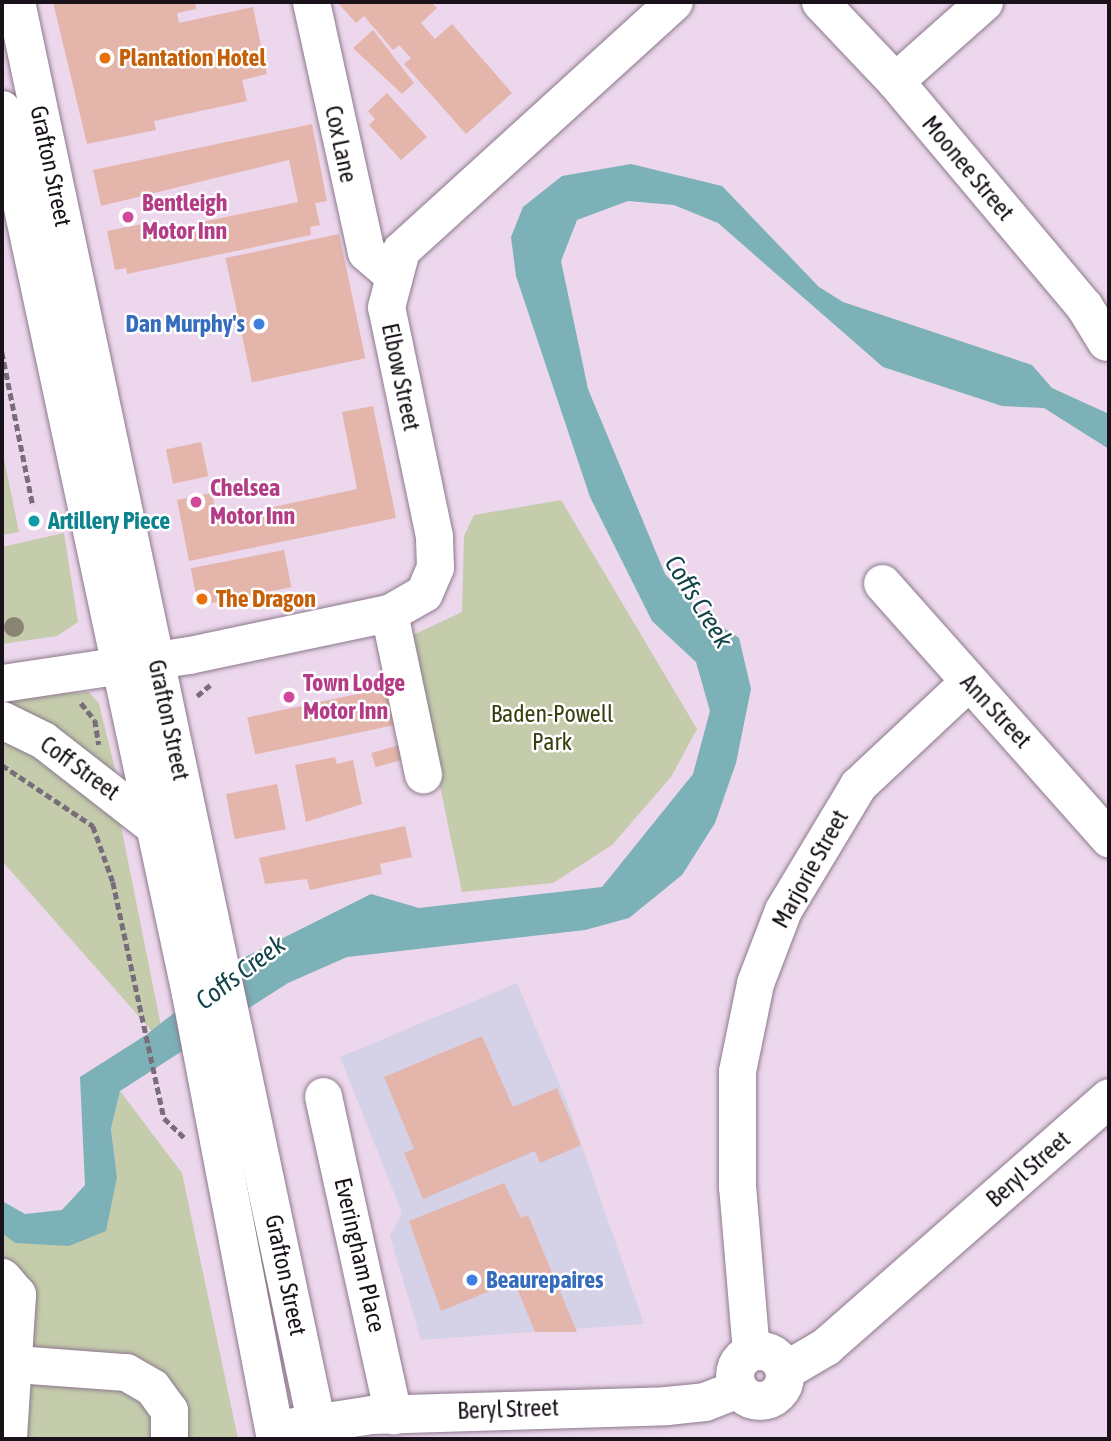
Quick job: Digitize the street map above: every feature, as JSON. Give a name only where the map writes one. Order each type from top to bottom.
[{"type":"main road","name":"Grafton Street","points":[[16,2],[157,660],[207,988],[220,1055],[276,1435]]},
{"type":"main road","name":"Grafton Street","points":[[2,110],[152,825],[207,988]]},
{"type":"main road","name":"Grafton Street","points":[[220,1055],[319,1431]]},
{"type":"main road","name":"Beryl Street","points":[[785,1371],[826,1347],[1109,1098]]},
{"type":"main road","points":[[751,1353],[772,1354],[785,1371],[774,1397],[755,1400],[739,1389],[737,1368],[751,1353]]},
{"type":"main road","name":"Beryl Street","points":[[276,1435],[319,1431],[393,1415],[667,1406],[705,1402],[739,1389]]},
{"type":"street","name":"Cox Lane","points":[[311,2],[366,252],[391,274]]},
{"type":"street","name":"Elbow Street","points":[[157,660],[389,613],[424,593],[435,567],[386,307],[391,274],[401,250],[426,223],[674,2]]},
{"type":"street","name":"Moonee Street","points":[[820,2],[895,81],[1084,306],[1106,342]]},
{"type":"street","points":[[895,81],[984,2]]},
{"type":"street","name":"Ann Street","points":[[882,583],[967,683],[1006,717],[1109,839]]},
{"type":"street","points":[[389,613],[423,774]]},
{"type":"street","points":[[2,683],[157,660]]},
{"type":"street","name":"Marjorie Street","points":[[751,1353],[737,1187],[737,1070],[755,983],[783,910],[858,785],[967,683]]},
{"type":"street","name":"Coff Street","points":[[2,720],[105,783],[152,825]]},
{"type":"street","name":"Everingham Place","points":[[323,1096],[393,1415]]},
{"type":"street","points":[[2,1277],[17,1294],[8,1364],[8,1439]]},
{"type":"street","points":[[8,1364],[126,1372],[152,1387],[169,1410],[169,1439]]},
{"type":"path","points":[[2,352],[33,506]]},
{"type":"path","points":[[196,701],[202,687],[221,682]]},
{"type":"path","points":[[2,765],[93,826],[144,1014],[161,1105]]},
{"type":"shaded area","points":[[517,983],[566,1100],[644,1324],[421,1340],[390,1236],[402,1213],[340,1057]]},
{"type":"green space","points":[[2,449],[19,532],[2,535]]},
{"type":"green space","name":"Baden-Powell Park","points":[[561,500],[697,729],[671,777],[612,845],[553,883],[462,892],[409,637],[462,612],[464,536],[474,515]]},
{"type":"green space","points":[[64,533],[78,622],[57,636],[2,644],[2,547]]},
{"type":"green space","points":[[89,692],[99,704],[116,773],[2,707],[2,695]]},
{"type":"green space","points":[[2,730],[120,821],[165,1046],[2,861]]},
{"type":"green space","points":[[120,1091],[182,1173],[238,1439],[2,1439],[2,1233],[16,1243],[117,1177],[111,1129]]},
{"type":"water","name":"Coffs Creek","points":[[631,164],[722,186],[819,287],[843,302],[1032,365],[1052,388],[1109,414],[1109,449],[1044,408],[1002,406],[883,367],[718,223],[674,205],[628,201],[577,220],[561,261],[588,389],[665,574],[705,616],[739,638],[751,689],[736,763],[715,823],[682,875],[629,918],[585,930],[347,957],[288,983],[120,1091],[111,1129],[117,1177],[106,1231],[69,1246],[15,1243],[2,1233],[2,1201],[25,1214],[62,1210],[85,1185],[80,1077],[146,1035],[245,957],[371,894],[419,908],[602,887],[693,774],[710,711],[696,662],[652,621],[590,497],[516,276],[511,237],[523,207],[562,176]]},
{"type":"building","points":[[53,2],[195,2],[196,9],[177,13],[179,23],[253,7],[267,74],[242,80],[247,101],[154,121],[156,130],[87,144]]},
{"type":"building","points":[[337,2],[431,2],[437,8],[421,23],[435,39],[452,24],[512,93],[466,134],[404,64],[411,58],[399,45],[393,50],[364,16],[356,23]]},
{"type":"building","points":[[373,30],[414,83],[402,94],[353,48]]},
{"type":"building","points":[[387,93],[427,137],[401,160],[369,125],[375,119],[368,111]]},
{"type":"building","points":[[312,124],[327,201],[315,203],[320,225],[310,227],[311,235],[127,274],[126,268],[115,270],[107,231],[157,221],[159,231],[298,202],[289,160],[101,206],[93,170]]},
{"type":"building","points":[[339,234],[365,358],[252,382],[226,258]]},
{"type":"building","points":[[373,406],[396,518],[189,561],[177,500],[212,493],[217,519],[357,489],[342,412]]},
{"type":"building","points":[[201,442],[208,476],[173,484],[166,449]]},
{"type":"building","points":[[284,550],[291,587],[198,605],[191,568]]},
{"type":"building","points":[[395,686],[403,723],[255,755],[247,717]]},
{"type":"building","points":[[406,743],[410,757],[376,767],[371,753]]},
{"type":"building","points":[[335,757],[337,764],[353,760],[362,804],[306,822],[295,765]]},
{"type":"building","points":[[277,784],[286,829],[235,839],[226,794]]},
{"type":"building","points":[[405,826],[412,857],[380,864],[382,874],[310,890],[307,879],[265,884],[259,858]]},
{"type":"building","points":[[482,1036],[513,1107],[557,1088],[581,1145],[540,1163],[535,1151],[423,1199],[404,1153],[414,1149],[384,1077]]},
{"type":"building","points":[[504,1183],[521,1218],[528,1215],[577,1332],[535,1332],[514,1281],[441,1311],[409,1221]]},
{"type":"place","name":"Plantation Hotel","points":[[105,58]]},
{"type":"place","name":"Bentleigh Motor Inn","points":[[128,217]]},
{"type":"place","name":"Dan Murphy's","points":[[259,324]]},
{"type":"place","name":"Chelsea Motor Inn","points":[[196,502]]},
{"type":"place","name":"Artillery Piece","points":[[34,521]]},
{"type":"place","name":"The Dragon","points":[[202,599]]},
{"type":"place","name":"Town Lodge Motor Inn","points":[[289,697]]},
{"type":"place","name":"Beaurepaires","points":[[472,1280]]}]
